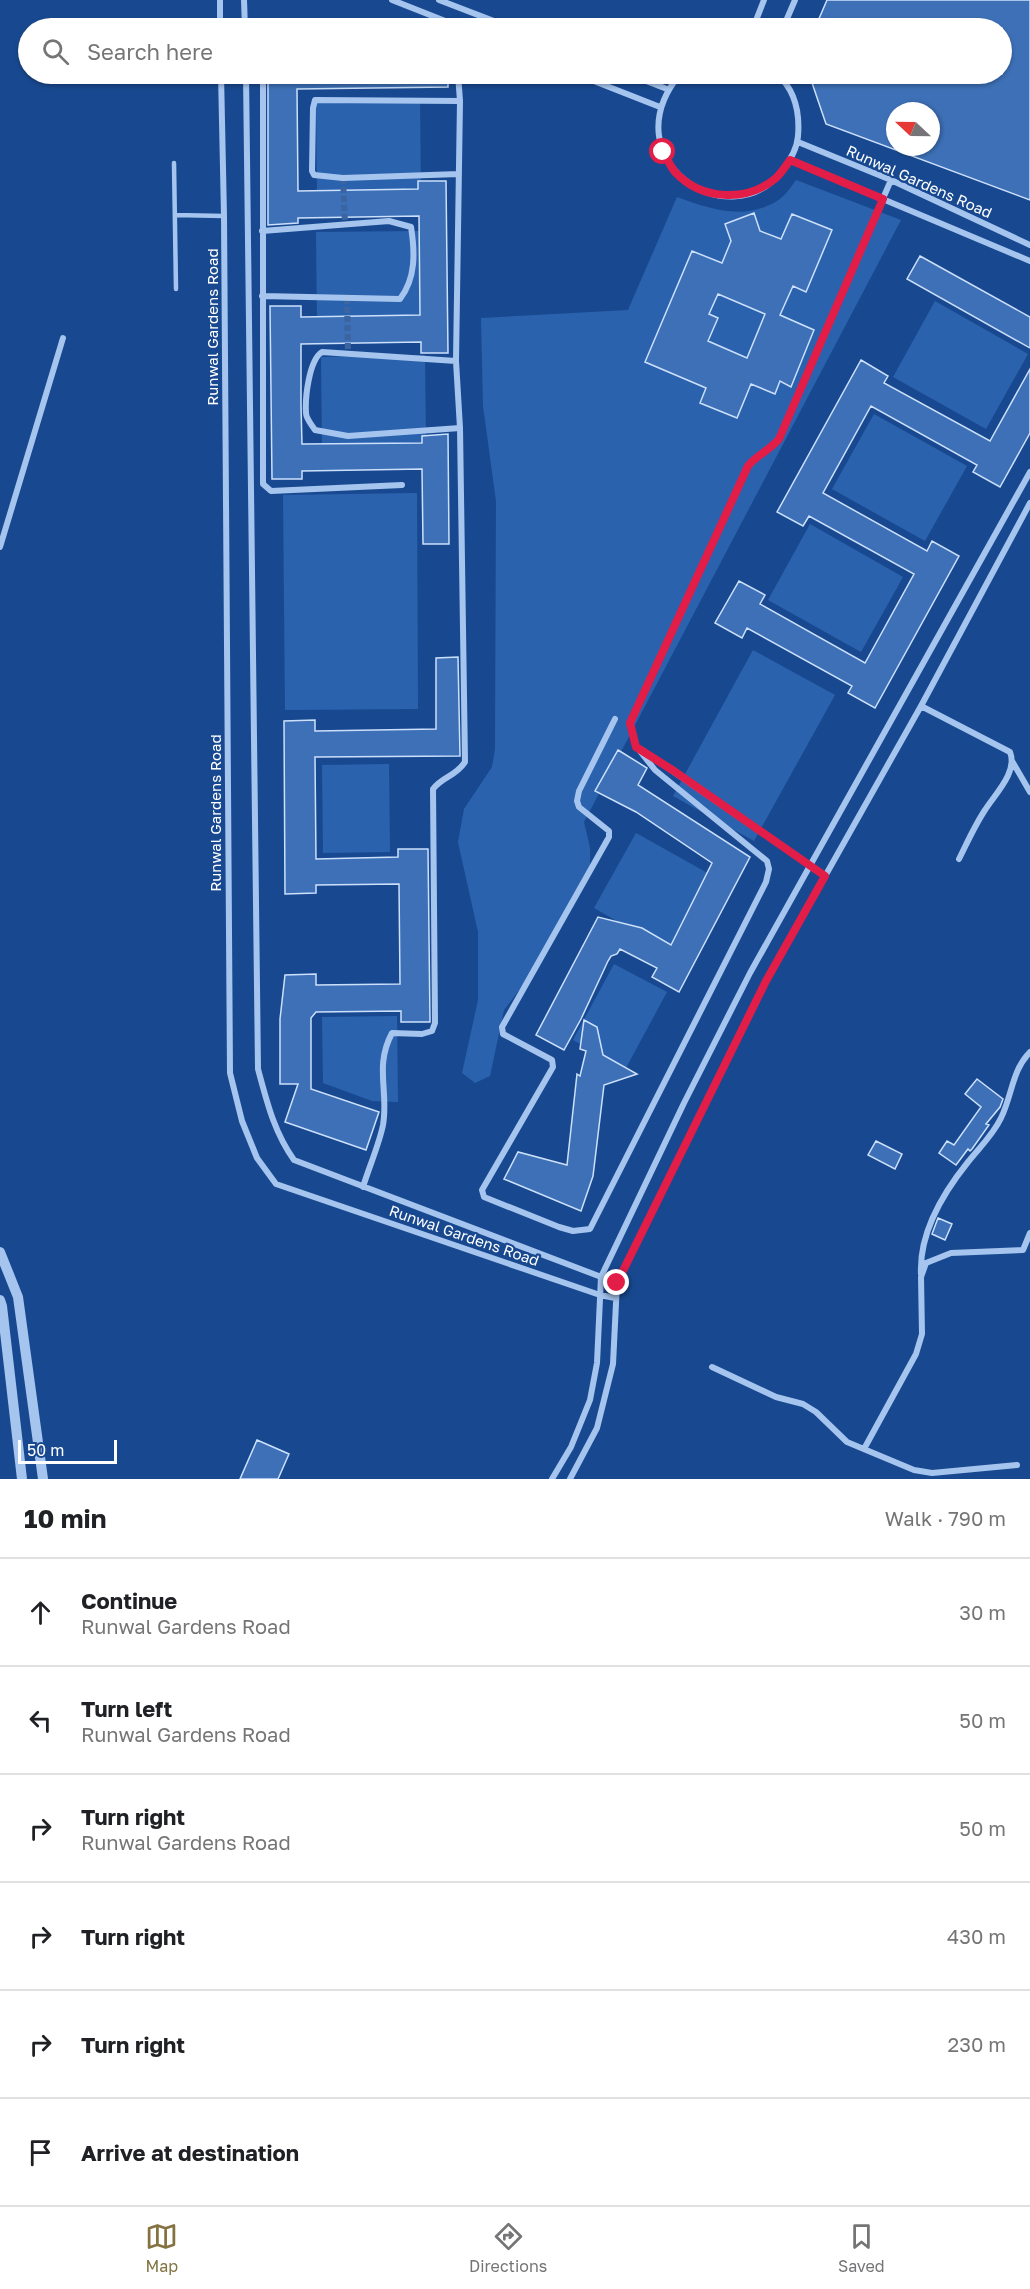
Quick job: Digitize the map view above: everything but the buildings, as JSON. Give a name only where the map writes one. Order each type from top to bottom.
[{"type":"street","points":[[220,0],[220,18]]},
{"type":"street","points":[[244,0],[244,18]]},
{"type":"street","points":[[392,0],[438,18]]},
{"type":"street","points":[[439,0],[486,18]]},
{"type":"street","points":[[757,18],[765,0]]},
{"type":"street","points":[[787,18],[795,0]]},
{"type":"street","name":"Runwal Gardens Road","points":[[220,84],[224,216],[230,1073],[242,1121],[257,1158],[276,1184],[600,1295],[615,1298]]},
{"type":"street","name":"Runwal Gardens Road","points":[[246,84],[258,1069],[269,1112],[282,1144],[294,1160],[617,1283]]},
{"type":"street","points":[[263,84],[263,484],[271,491],[402,485]]},
{"type":"street","points":[[363,1186],[383,1124],[381,1072],[385,1046],[392,1034],[432,1032],[435,1023],[433,789],[440,781],[458,773],[465,762],[460,429],[456,361],[459,84]]},
{"type":"street","points":[[601,84],[660,107]]},
{"type":"street","points":[[654,84],[667,89]]},
{"type":"street","points":[[671,84],[660,107],[658,130],[663,152],[674,171],[692,186],[712,194],[735,196],[757,190],[776,178],[790,160],[798,142],[800,120],[795,99],[786,84]]},
{"type":"street","points":[[459,174],[344,178],[314,175],[313,119],[315,100],[460,101]]},
{"type":"street","name":"Runwal Gardens Road","points":[[798,142],[891,180],[1030,245]]},
{"type":"street","name":"Runwal Gardens Road","points":[[790,160],[1030,261]]},
{"type":"street","points":[[615,719],[579,791],[577,801],[579,807],[609,831],[609,837],[502,1027],[503,1034],[552,1060],[553,1067],[482,1190],[484,1197],[573,1231],[590,1229],[766,882],[769,869],[767,861],[655,770],[636,747],[630,723],[748,466],[755,458],[773,447],[779,439],[891,180]]},
{"type":"street","points":[[262,231],[389,221],[411,227],[414,248],[411,278],[400,299],[262,296]]},
{"type":"street","points":[[0,547],[63,338]]},
{"type":"street","points":[[456,361],[322,352],[316,356],[309,377],[305,416],[315,430],[348,436],[460,429]]},
{"type":"street","points":[[552,1479],[571,1447],[590,1401],[597,1363],[601,1277],[689,1092],[750,973],[1030,472]]},
{"type":"street","points":[[570,1479],[597,1428],[613,1364],[617,1283],[766,981],[921,706],[1030,503]]},
{"type":"street","points":[[921,706],[1010,752],[1012,761],[1030,792]]},
{"type":"street","points":[[636,747],[825,876]]},
{"type":"street","points":[[959,859],[986,807],[1003,785],[1012,761]]},
{"type":"street","points":[[864,1449],[916,1354],[922,1334],[920,1258],[933,1217],[950,1187],[1001,1119],[1018,1067],[1030,1052]]},
{"type":"street","points":[[921,1277],[926,1263],[951,1253],[1023,1250],[1030,1233]]},
{"type":"street","points":[[0,1252],[18,1297],[43,1479]]},
{"type":"street","points":[[0,1300],[22,1479]]},
{"type":"street","points":[[712,1367],[776,1397],[803,1404],[816,1412],[847,1442],[896,1464],[932,1473],[1017,1465]]},
{"type":"lane","points":[[174,163],[176,289]]},
{"type":"lane","points":[[175,215],[224,216]]},
{"type":"shaded area","points":[[420,101],[421,190],[317,192],[316,103]]},
{"type":"shaded area","points":[[796,180],[901,220],[584,822],[590,848],[590,867],[545,956],[504,1010],[490,1076],[475,1083],[462,1073],[478,1000],[478,932],[458,842],[464,809],[492,767],[495,749],[496,501],[483,406],[481,318],[628,310],[677,197],[714,209],[740,212],[765,207],[780,199]]},
{"type":"shaded area","points":[[420,231],[421,320],[317,321],[316,232]]},
{"type":"shaded area","points":[[935,301],[1028,354],[986,429],[893,377]]},
{"type":"shaded area","points":[[425,355],[426,444],[322,446],[321,357]]},
{"type":"shaded area","points":[[874,414],[967,466],[925,541],[832,489]]},
{"type":"shaded area","points":[[417,493],[418,709],[285,710],[283,495]]},
{"type":"shaded area","points":[[810,524],[903,577],[861,652],[768,600]]},
{"type":"shaded area","points":[[753,650],[835,695],[754,841],[673,796]]},
{"type":"shaded area","points":[[389,764],[390,852],[323,853],[322,765]]},
{"type":"shaded area","points":[[636,833],[729,885],[687,961],[594,908]]},
{"type":"shaded area","points":[[614,964],[667,992],[626,1068],[573,1040]]},
{"type":"shaded area","points":[[397,1016],[398,1102],[372,1101],[323,1083],[322,1017]]},
{"type":"tunnel","points":[[343,178],[345,224]]},
{"type":"tunnel","points":[[347,298],[348,354]]},
{"type":"route","points":[[617,1283],[766,981],[825,876],[636,747],[630,723],[748,466],[755,458],[773,447],[779,439],[883,199],[790,160],[776,178],[757,190],[735,196],[712,194],[692,186],[674,171],[663,152]]}]
